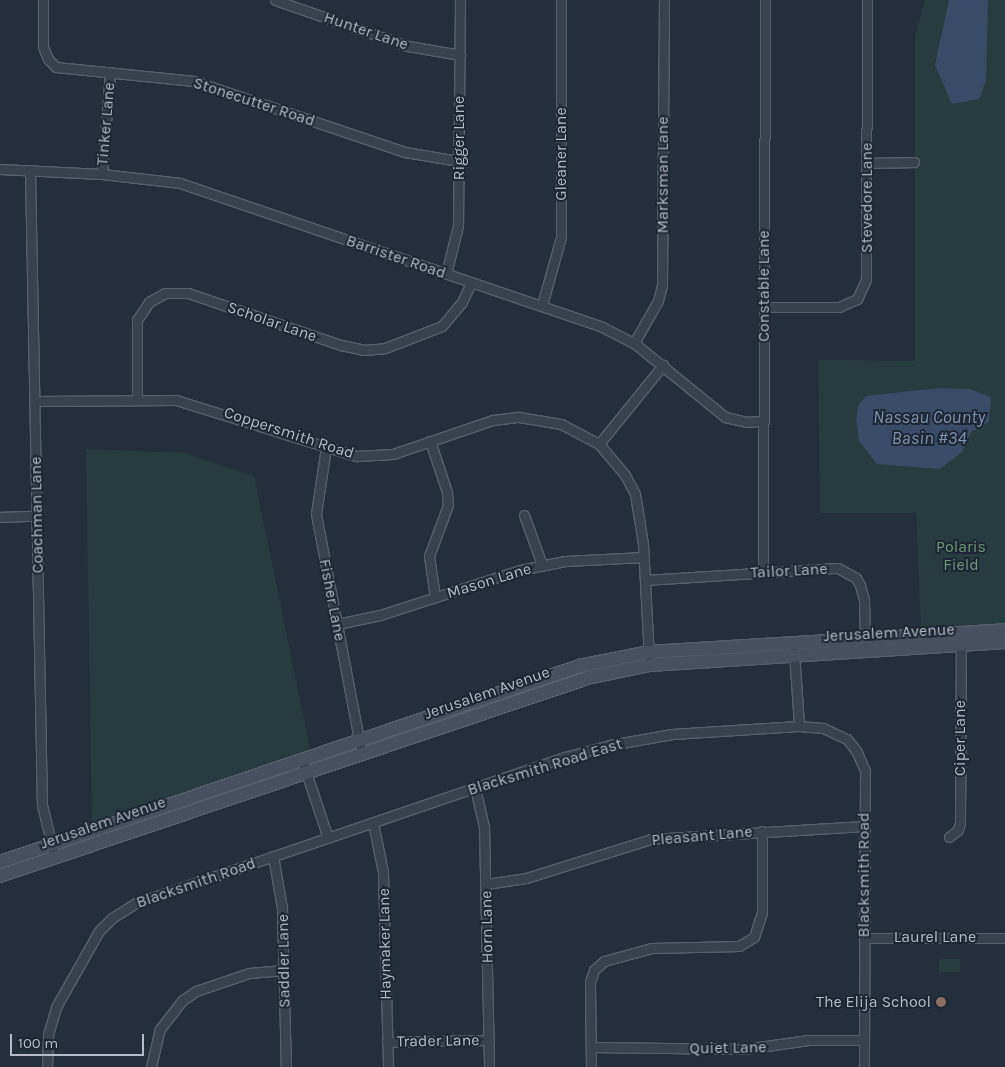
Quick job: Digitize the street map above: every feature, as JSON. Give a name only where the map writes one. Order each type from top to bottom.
[{"type":"main road","name":"Jerusalem Avenue","points":[[794,649],[865,651],[961,639],[1005,630]]},
{"type":"main road","name":"Jerusalem Avenue","points":[[0,876],[304,766],[359,740],[578,666],[794,649],[865,638],[961,639],[1005,642]]},
{"type":"main road","name":"Jerusalem Avenue","points":[[0,862],[51,844],[304,766],[362,753],[480,712],[649,659]]},
{"type":"main road","points":[[475,700],[480,712]]},
{"type":"street","name":"Stonecutter Road","points":[[43,0],[43,47],[52,64],[63,69],[194,81],[405,152],[459,161]]},
{"type":"street","name":"Hunter Lane","points":[[275,0],[408,46],[460,55]]},
{"type":"street","name":"Rigger Lane","points":[[446,274],[458,226],[460,0]]},
{"type":"street","name":"Gleaner Lane","points":[[542,305],[560,237],[560,0]]},
{"type":"street","name":"Marksman Lane","points":[[634,343],[658,301],[662,285],[664,0]]},
{"type":"street","name":"Constable Lane","points":[[763,572],[762,421],[765,0]]},
{"type":"street","name":"Stevedore Lane","points":[[764,307],[839,308],[857,299],[866,280],[867,0]]},
{"type":"street","name":"Tinker Lane","points":[[102,174],[110,73]]},
{"type":"street","points":[[867,163],[914,162]]},
{"type":"street","name":"Barrister Road","points":[[0,170],[102,174],[180,183],[602,327],[634,343],[725,417],[746,422],[762,421]]},
{"type":"street","name":"Coachman Lane","points":[[30,170],[42,805],[56,857]]},
{"type":"street","name":"Scholar Lane","points":[[137,399],[137,320],[149,302],[165,293],[188,293],[341,345],[364,350],[385,348],[442,326],[462,302],[471,283]]},
{"type":"street","points":[[599,444],[663,366]]},
{"type":"street","name":"Coppersmith Road","points":[[35,401],[137,399],[197,404],[356,456],[379,456],[493,420],[519,418],[561,424],[599,444],[625,475],[635,494],[644,557],[649,659]]},
{"type":"street","points":[[430,441],[447,492],[448,506],[429,556],[435,597]]},
{"type":"street","name":"Fisher Lane","points":[[326,447],[316,514],[362,753]]},
{"type":"street","points":[[524,515],[542,565]]},
{"type":"street","points":[[0,517],[37,516]]},
{"type":"street","name":"Mason Lane","points":[[337,624],[380,615],[542,565],[644,557]]},
{"type":"street","name":"Tailor Lane","points":[[645,580],[838,568],[846,572],[860,585],[864,600],[865,651]]},
{"type":"street","name":"Ciper Lane","points":[[949,837],[958,830],[960,823],[961,639]]},
{"type":"street","points":[[794,649],[799,726]]},
{"type":"street","name":"Blacksmith Road East","points":[[328,838],[565,757],[643,738],[799,726]]},
{"type":"street","name":"Blacksmith Road","points":[[799,726],[832,730],[847,739],[858,752],[864,771],[864,1067]]},
{"type":"street","points":[[304,766],[328,838]]},
{"type":"street","name":"Horn Lane","points":[[475,788],[484,826],[489,1067]]},
{"type":"street","name":"Haymaker Lane","points":[[373,823],[384,872],[388,1067]]},
{"type":"street","name":"Pleasant Lane","points":[[486,884],[526,878],[651,839],[865,826]]},
{"type":"street","points":[[591,1067],[590,982],[594,970],[604,960],[652,948],[739,946],[754,937],[762,913],[762,832]]},
{"type":"street","name":"Blacksmith Road","points":[[47,1067],[48,1035],[56,1007],[93,941],[112,918],[136,903],[328,838]]},
{"type":"street","name":"Saddler Lane","points":[[273,856],[282,898],[286,1067]]},
{"type":"street","name":"Laurel Lane","points":[[864,938],[1005,938]]},
{"type":"street","points":[[151,1067],[160,1029],[183,1000],[196,991],[249,973],[284,970]]},
{"type":"street","name":"Trader Lane","points":[[387,1042],[489,1040]]},
{"type":"street","name":"Quiet Lane","points":[[591,1047],[745,1049],[808,1040],[864,1040]]},
{"type":"green space","name":"Polaris Field","points":[[925,0],[1005,0],[1005,623],[921,628],[916,513],[820,513],[818,360],[915,361],[915,36]]},
{"type":"green space","points":[[86,449],[184,453],[254,476],[312,758],[92,832]]},
{"type":"green space","points":[[939,959],[960,959],[960,972],[939,972]]},
{"type":"water","points":[[949,0],[988,0],[986,81],[979,99],[952,104],[935,65]]},
{"type":"water","name":"Nassau County Basin #34","points":[[939,388],[970,389],[991,397],[989,422],[971,432],[962,452],[940,469],[877,464],[859,441],[856,418],[859,404],[866,396]]},
{"type":"place","name":"The Elija School","points":[[941,1002]]}]
